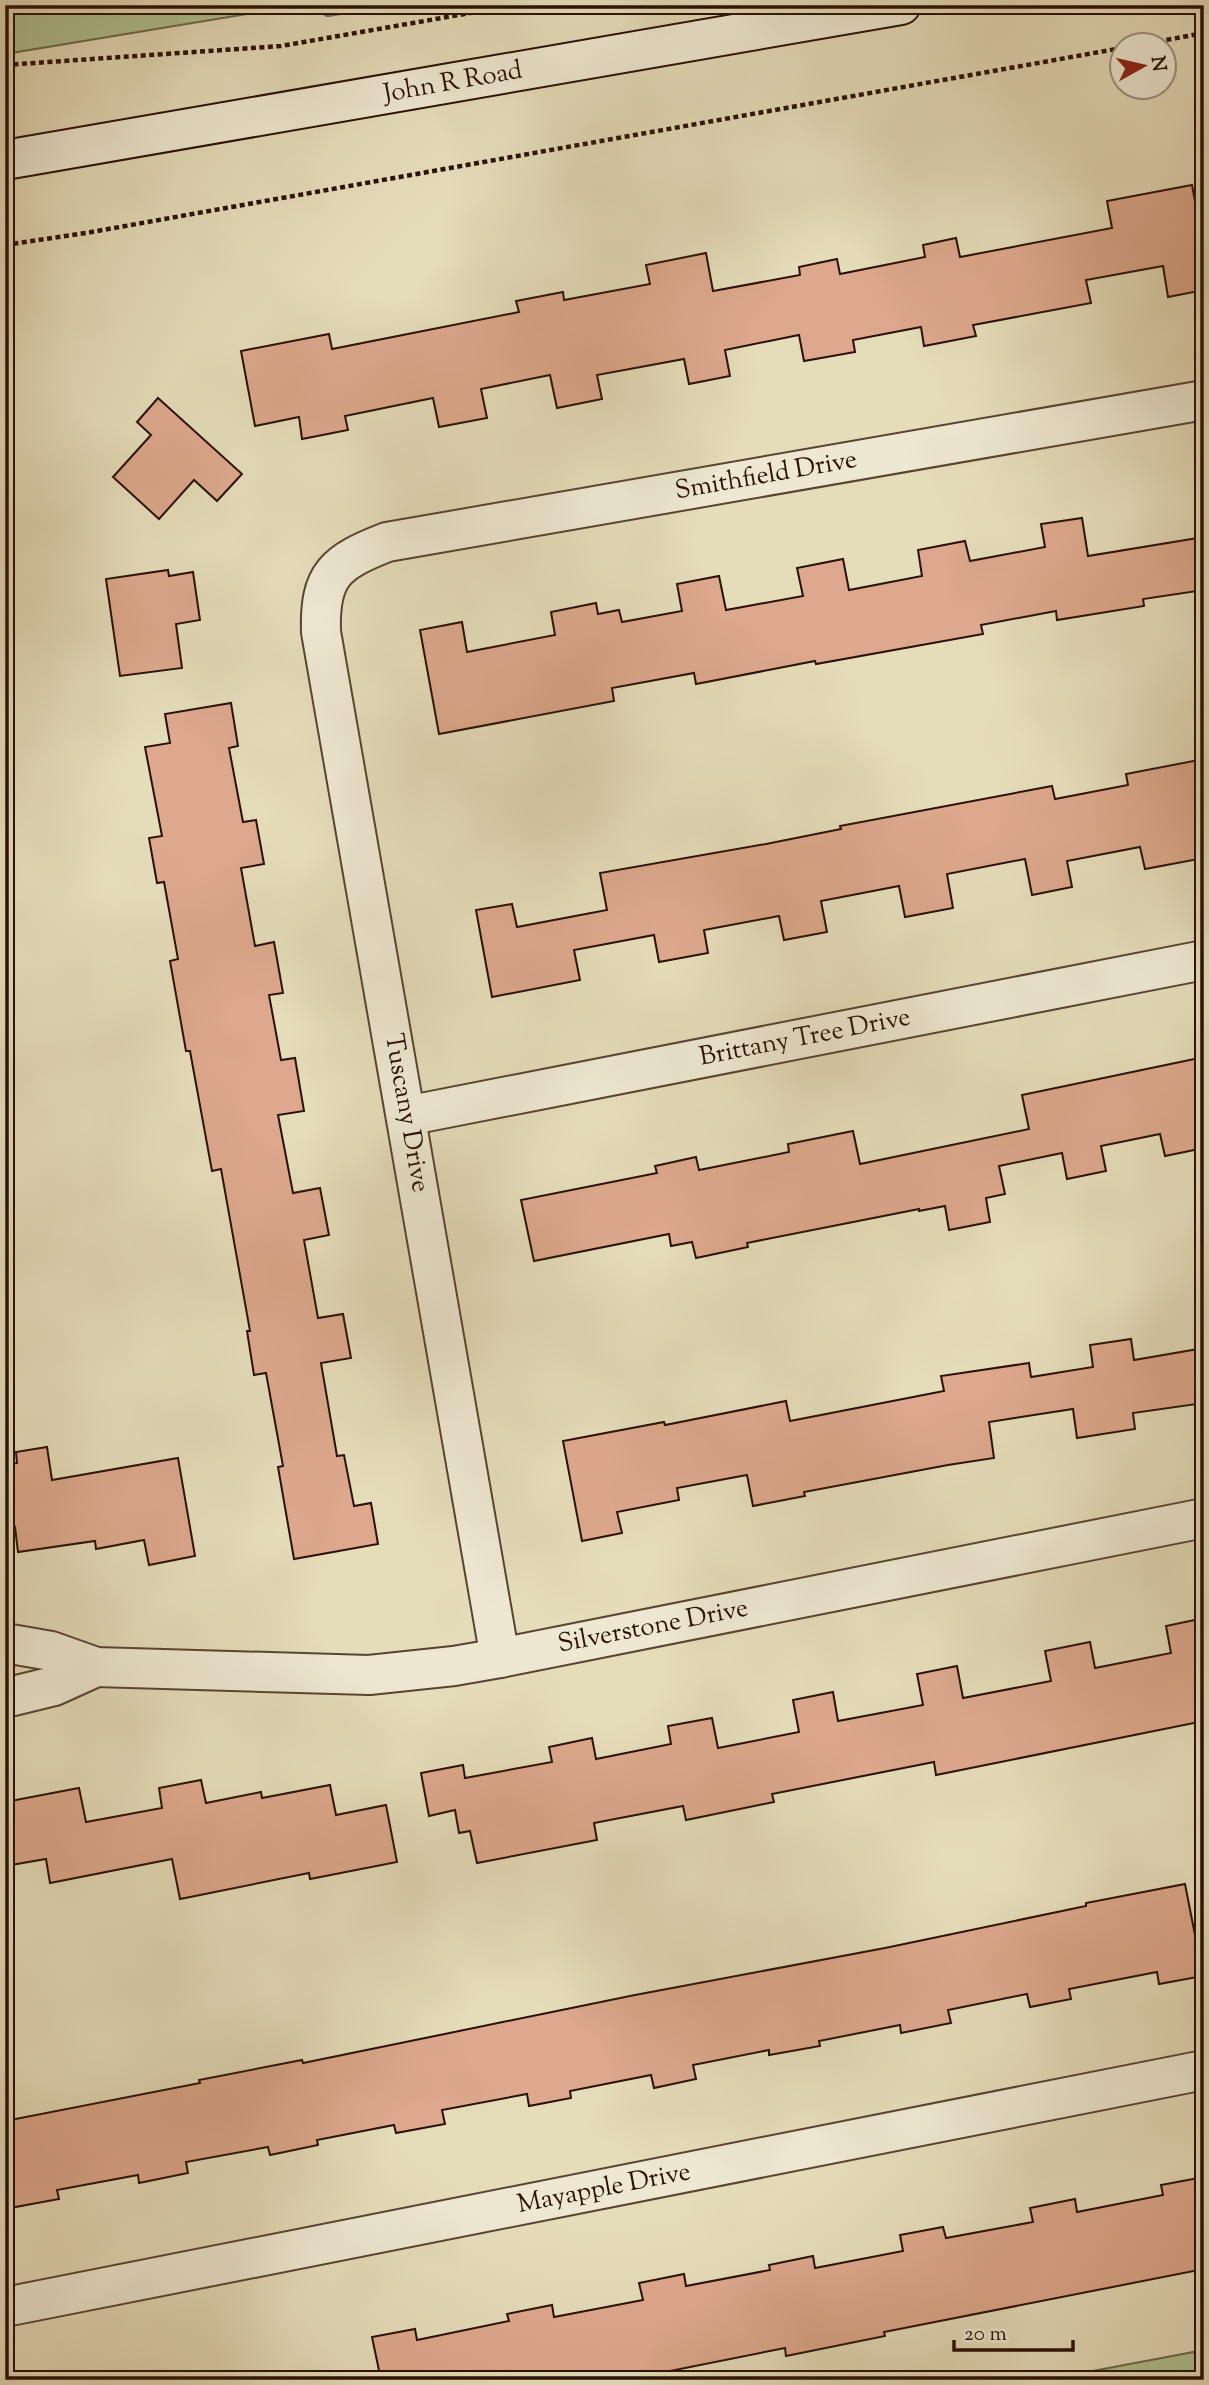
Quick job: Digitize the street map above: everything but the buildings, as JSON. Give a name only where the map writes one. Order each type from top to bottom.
[{"type":"street","name":"John R Road","points":[[5,160],[901,5]]},
{"type":"street","name":"Smithfield Drive","points":[[335,570],[362,552],[408,537],[1204,400]]},
{"type":"street","name":"Tuscany Drive","points":[[335,570],[320,604],[321,632],[500,1658]]},
{"type":"street","name":"Brittany Tree Drive","points":[[406,1116],[1204,960]]},
{"type":"street","name":"Silverstone Drive","points":[[5,1643],[51,1651],[96,1667],[369,1675],[500,1658],[1204,1518]]},
{"type":"street","name":"Silverstone Drive","points":[[5,1698],[54,1686],[96,1667]]},
{"type":"street","name":"Mayapple Drive","points":[[5,2307],[1204,2070]]},
{"type":"path","points":[[5,65],[281,46],[516,5]]},
{"type":"path","points":[[1178,38],[1204,33]]},
{"type":"path","points":[[5,245],[86,233],[1108,50]]},
{"type":"green space","points":[[5,5],[302,5],[5,54]]},
{"type":"green space","points":[[1204,2350],[1204,2380],[1045,2380]]},
{"type":"waterway","points":[[328,11],[364,5]]}]
